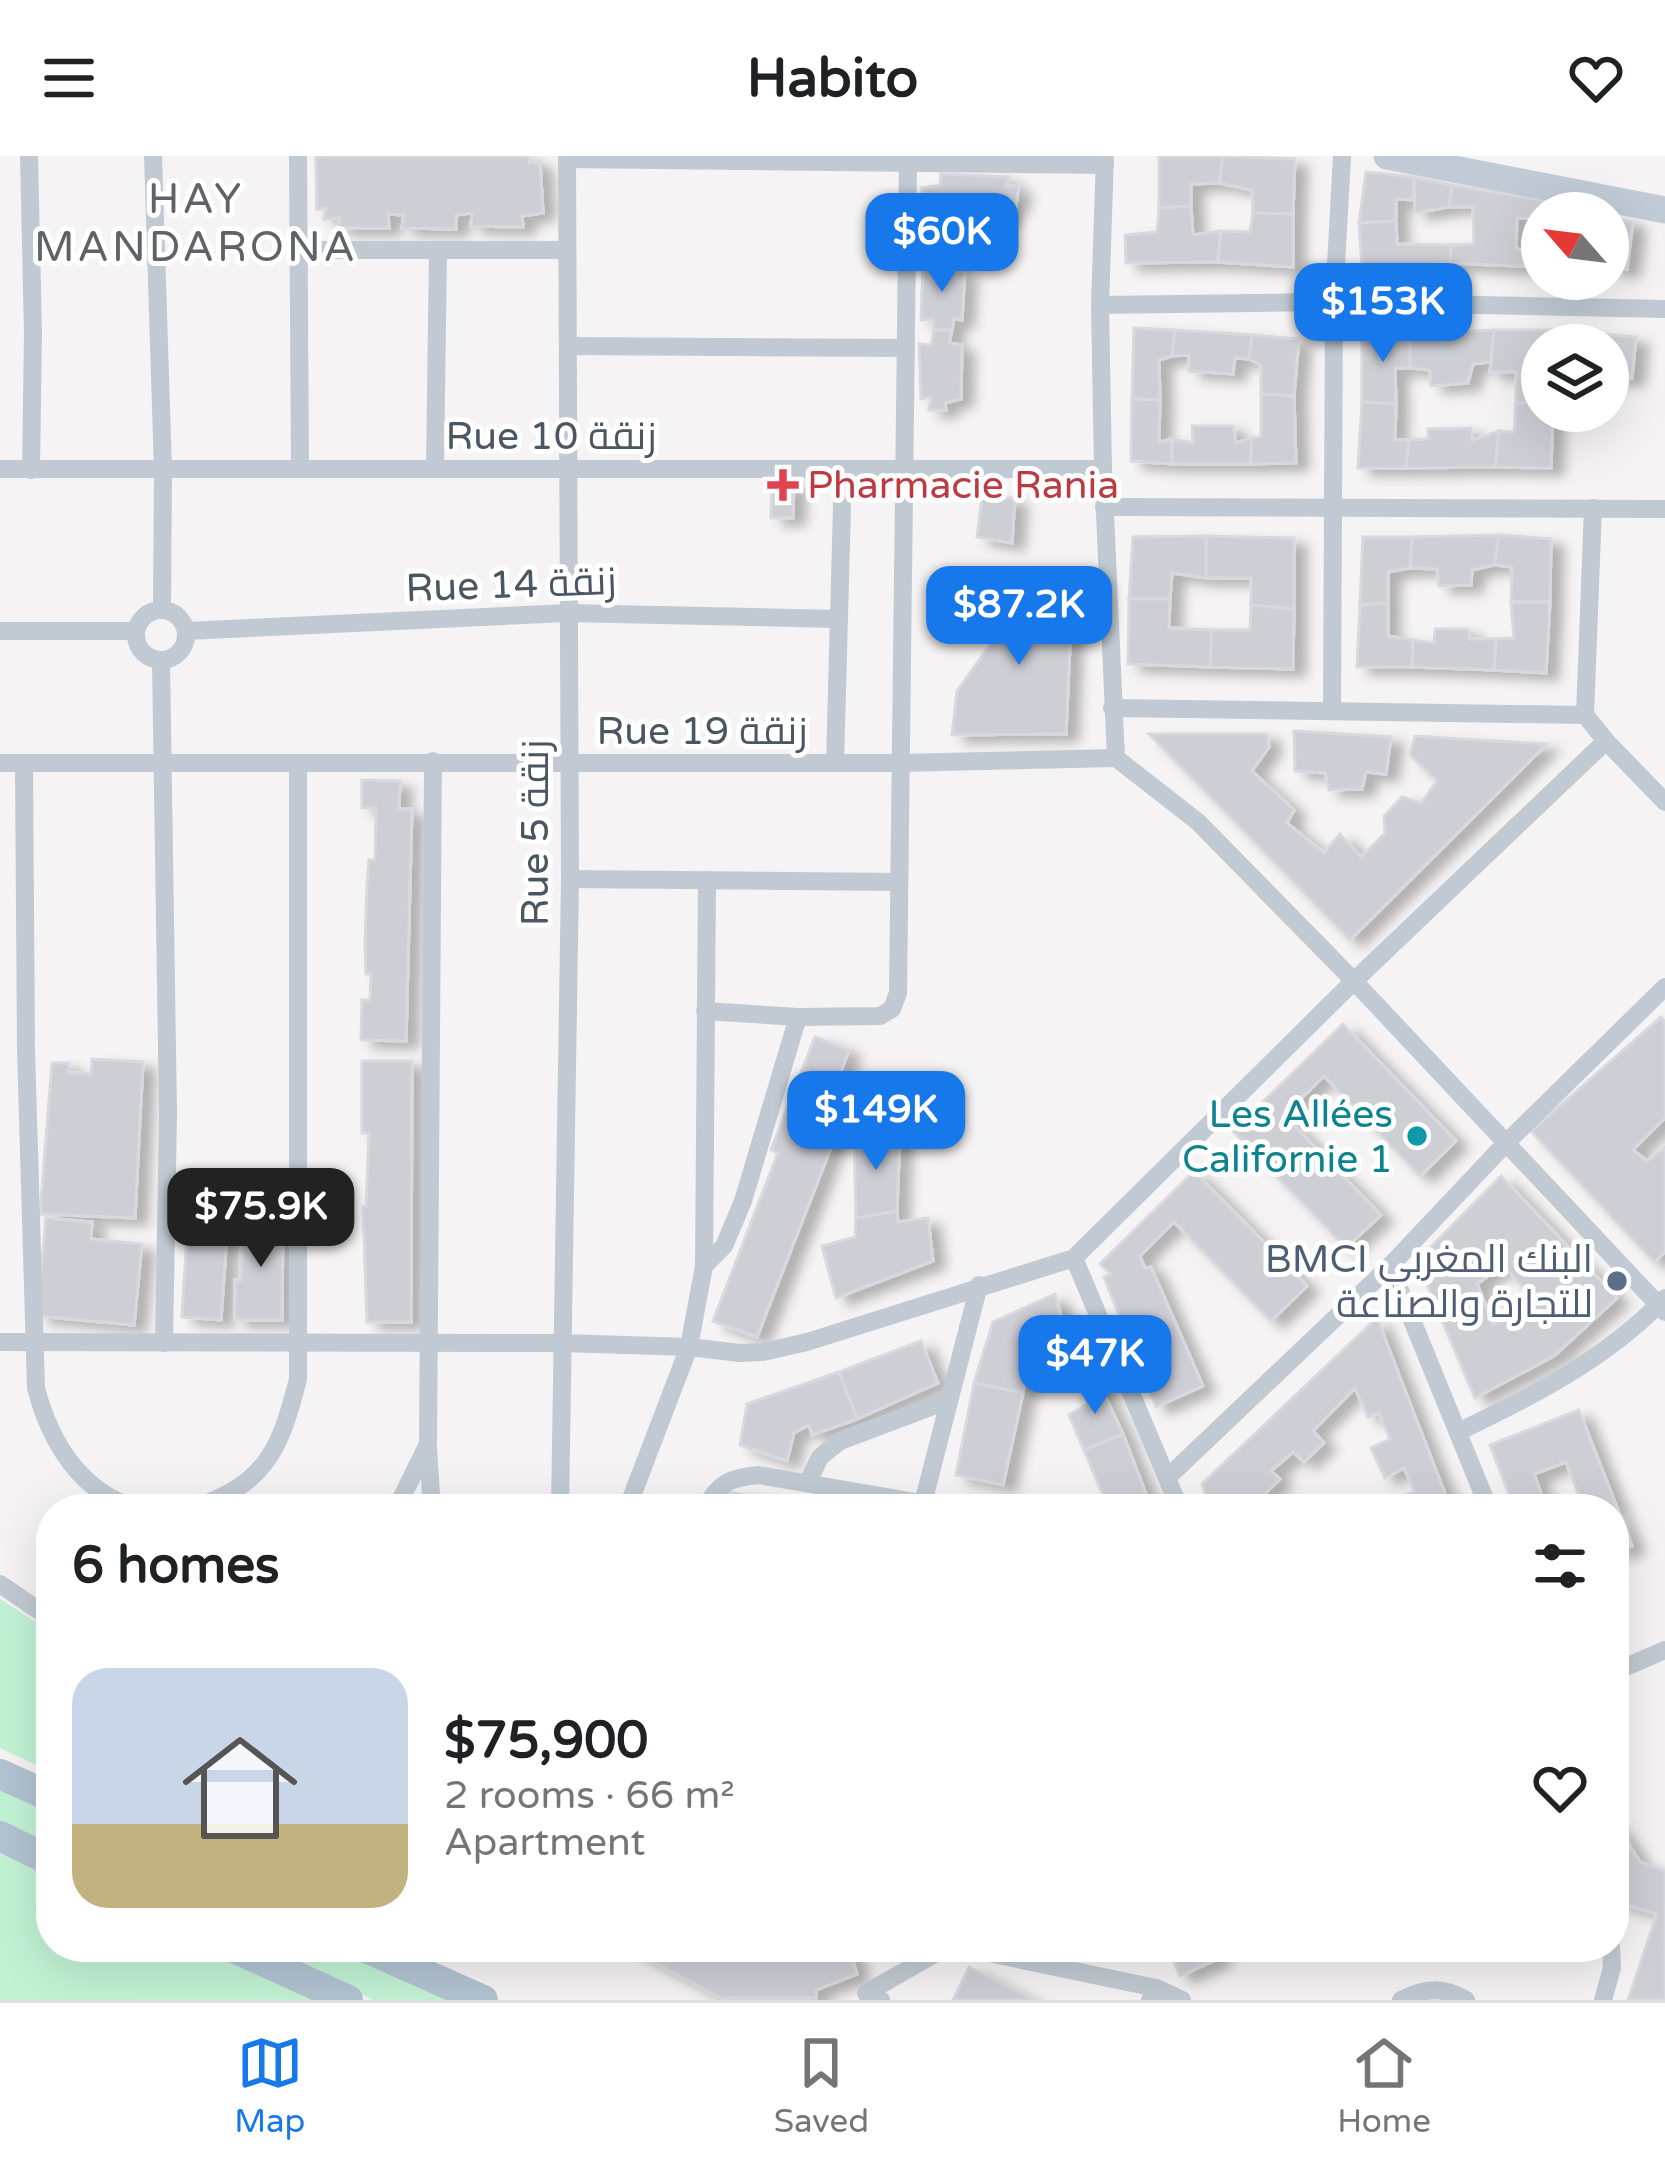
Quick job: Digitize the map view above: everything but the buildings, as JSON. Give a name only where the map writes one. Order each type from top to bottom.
[{"type":"main road","points":[[0,1774],[36,1790]]},
{"type":"main road","points":[[0,1837],[36,1854]]},
{"type":"main road","points":[[265,1962],[348,2000]]},
{"type":"main road","points":[[425,1962],[483,2000]]},
{"type":"street","points":[[29,156],[31,470]]},
{"type":"street","points":[[153,156],[163,470],[162,610]]},
{"type":"street","points":[[298,156],[300,469]]},
{"type":"street","points":[[1332,711],[1334,302],[1342,156]]},
{"type":"street","points":[[1387,156],[1665,210]]},
{"type":"street","points":[[567,158],[1105,160],[1100,305],[1103,469],[1116,758],[1198,821],[1663,1305],[1572,1375],[1460,1431]]},
{"type":"street","name":"Rue 5 زنقة","points":[[560,1494],[569,879],[567,158]]},
{"type":"street","points":[[705,1011],[880,1016],[892,1009],[898,993],[908,162]]},
{"type":"street","points":[[298,250],[566,250]]},
{"type":"street","points":[[435,469],[438,250]]},
{"type":"street","points":[[1100,305],[1334,302],[1665,309]]},
{"type":"street","points":[[568,346],[906,348]]},
{"type":"street","name":"Rue 10 زنقة","points":[[0,470],[1103,469]]},
{"type":"street","points":[[835,763],[843,470]]},
{"type":"street","points":[[1104,507],[1665,509]]},
{"type":"street","points":[[1593,508],[1585,715],[1665,802]]},
{"type":"street","points":[[162,610],[181,618],[186,631],[181,651],[161,660],[142,652],[136,631],[148,613],[162,610]]},
{"type":"street","name":"Rue 14 زنقة","points":[[186,631],[567,613],[838,619]]},
{"type":"street","points":[[0,631],[136,631]]},
{"type":"street","points":[[161,660],[168,1114],[164,1343]]},
{"type":"street","points":[[1112,708],[1585,715]]},
{"type":"street","points":[[0,1342],[561,1343],[763,1352],[1074,1258],[1606,741]]},
{"type":"street","name":"Rue 19 زنقة","points":[[0,763],[899,764],[1116,758]]},
{"type":"street","points":[[431,1494],[433,761]]},
{"type":"street","points":[[24,763],[36,1388],[60,1449],[105,1494]]},
{"type":"street","points":[[228,1494],[267,1464],[279,1444],[298,1379],[298,763]]},
{"type":"street","points":[[569,879],[899,882]]},
{"type":"street","points":[[633,1494],[689,1347],[704,1266],[707,880]]},
{"type":"street","points":[[1168,1477],[1390,1266],[1506,1143],[1665,987]]},
{"type":"street","points":[[704,1266],[724,1246],[743,1201],[798,1017]]},
{"type":"street","points":[[1074,1258],[1174,1494]]},
{"type":"street","points":[[1390,1266],[1483,1494]]},
{"type":"street","points":[[925,1494],[979,1286]]},
{"type":"street","points":[[808,1482],[820,1457],[840,1441],[949,1400]]},
{"type":"street","points":[[403,1494],[428,1444]]},
{"type":"street","points":[[712,1494],[734,1477],[759,1475],[874,1494]]},
{"type":"street","points":[[0,1584],[36,1609]]},
{"type":"street","points":[[1629,1666],[1665,1650]]},
{"type":"street","points":[[866,1998],[923,1962]]},
{"type":"street","points":[[1022,1962],[1183,2000]]},
{"type":"street","points":[[1604,2000],[1612,1962]]},
{"type":"street","points":[[1401,2000],[1433,1989],[1466,2000]]},
{"type":"green space","points":[[0,1599],[36,1622],[36,1765],[0,1748]]},
{"type":"green space","points":[[0,1788],[36,1805],[36,1841],[0,1824]]},
{"type":"green space","points":[[0,1847],[36,1864],[36,1962],[244,1962],[324,2000],[0,2000]]},
{"type":"green space","points":[[293,1962],[369,1962],[450,2000],[373,2000]]},
{"type":"place","name":"Pharmacie Rania","points":[[783,485]]},
{"type":"place","name":"Les Allées Californie 1","points":[[1417,1136]]},
{"type":"place","name":"BMCI البنك المغربي للتجارة والصناعة","points":[[1617,1281]]},
{"type":"district","name":"HAY MANDARONA","points":[[196,223]]}]
